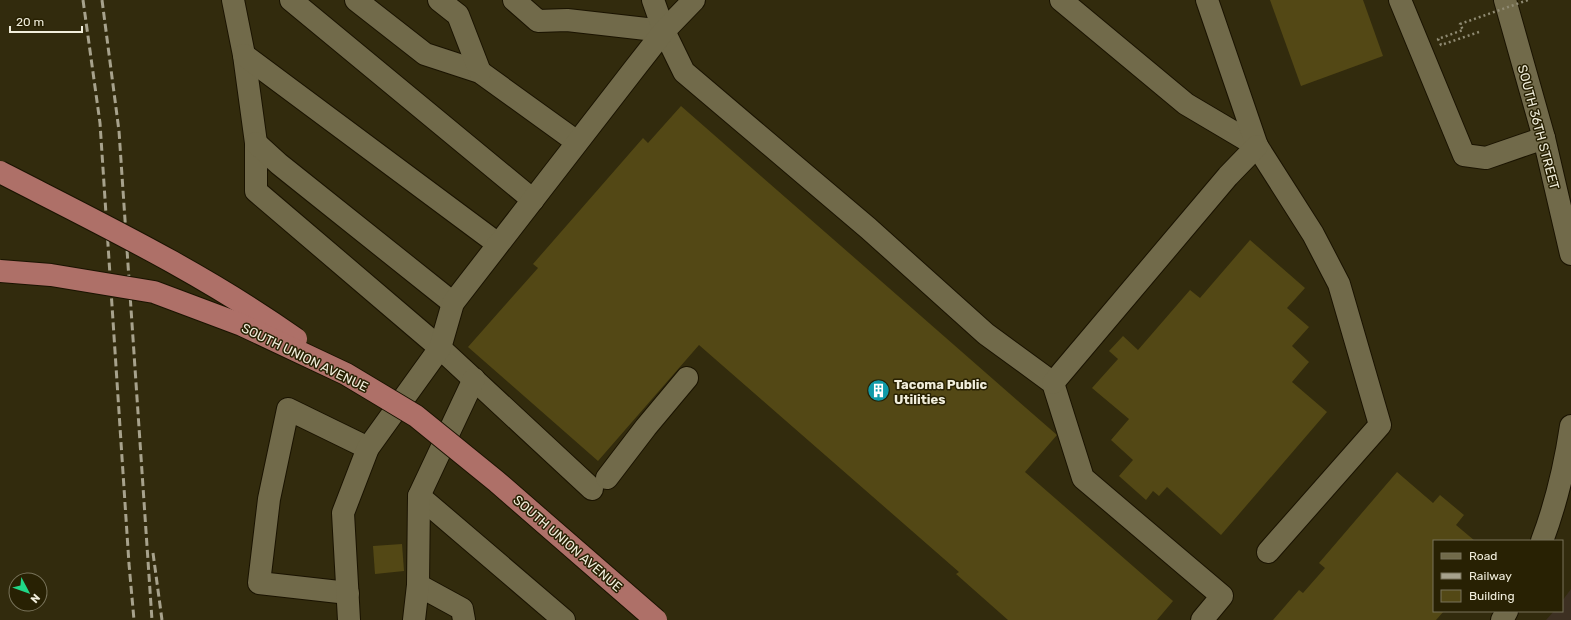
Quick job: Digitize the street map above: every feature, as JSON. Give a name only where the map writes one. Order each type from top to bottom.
[{"type":"main road","points":[[0,172],[138,242],[184,268],[262,315],[346,374]]},
{"type":"main road","name":"SOUTH UNION AVENUE","points":[[0,271],[51,275],[154,292],[242,325],[346,374],[416,416],[496,481],[656,620]]},
{"type":"street","points":[[233,0],[244,54],[256,143],[256,192],[440,348],[474,379],[600,484],[687,378]]},
{"type":"street","points":[[291,0],[532,200]]},
{"type":"street","points":[[356,0],[425,54],[480,72],[577,142]]},
{"type":"street","points":[[439,0],[458,15],[480,72]]},
{"type":"street","points":[[514,0],[538,21],[567,20],[664,31]]},
{"type":"street","points":[[653,0],[664,31],[684,72],[868,228],[986,334],[1053,383],[1083,478],[1222,596],[1202,620]]},
{"type":"street","points":[[349,620],[343,513],[368,448],[440,348],[453,303],[664,31],[694,0]]},
{"type":"street","points":[[1061,0],[1186,104],[1257,146]]},
{"type":"street","points":[[1207,0],[1257,146],[1313,234],[1339,284],[1380,425],[1268,552]]},
{"type":"street","points":[[1400,0],[1464,155],[1486,158],[1544,138]]},
{"type":"street","name":"SOUTH 36TH STREET","points":[[1506,0],[1544,138],[1571,254]]},
{"type":"street","points":[[244,54],[498,244]]},
{"type":"street","points":[[256,143],[279,164],[453,303]]},
{"type":"street","points":[[1053,383],[1228,176],[1257,146]]},
{"type":"street","points":[[414,620],[418,585],[419,496],[474,379]]},
{"type":"street","points":[[348,594],[259,583],[269,499],[288,409],[368,448]]},
{"type":"street","points":[[1542,540],[1551,518],[1565,467],[1571,426]]},
{"type":"street","points":[[419,496],[564,620]]},
{"type":"street","points":[[418,585],[462,609],[464,620]]},
{"type":"path","points":[[1479,32],[1441,45],[1438,39],[1463,30],[1460,24],[1528,0]]},
{"type":"shaded area","points":[[1571,589],[1571,620],[1546,620],[1553,612],[1563,612],[1563,600]]},
{"type":"building","points":[[1270,0],[1363,0],[1383,56],[1301,86]]},
{"type":"building","name":"Tacoma Public Utilities","points":[[681,106],[1057,435],[1025,472],[1173,601],[1157,620],[1008,620],[956,574],[959,572],[699,345],[598,461],[468,347],[538,268],[533,264],[643,138],[648,143]]},
{"type":"building","points":[[1250,240],[1305,288],[1287,308],[1309,327],[1292,346],[1309,362],[1292,382],[1327,412],[1221,535],[1167,487],[1159,496],[1153,491],[1146,500],[1119,476],[1133,460],[1111,440],[1129,419],[1092,388],[1118,359],[1109,351],[1123,336],[1138,350],[1190,290],[1200,298]]},
{"type":"building","points":[[1397,472],[1433,503],[1440,495],[1464,515],[1456,525],[1474,540],[1433,540],[1433,612],[1443,612],[1436,620],[1273,620],[1299,590],[1303,593],[1325,568],[1319,563]]},
{"type":"building","points":[[402,544],[404,571],[375,574],[373,546]]},
{"type":"railway","points":[[83,0],[100,123],[134,620]]},
{"type":"railway","points":[[102,0],[119,131],[152,620]]},
{"type":"railway","points":[[153,553],[162,620]]},
{"type":"place","name":"Tacoma Public Utilities","points":[[879,391]]}]
